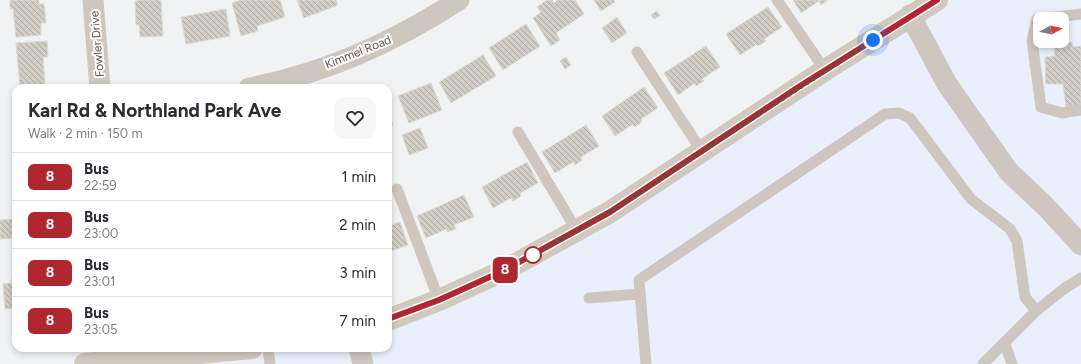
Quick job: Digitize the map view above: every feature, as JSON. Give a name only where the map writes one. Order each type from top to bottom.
[{"type":"main road","points":[[392,318],[439,300],[503,271],[610,212],[701,150],[910,15],[937,0]]},
{"type":"main road","points":[[85,364],[122,358],[200,352]]},
{"type":"street","name":"Fowler Drive","points":[[93,0],[100,84]]},
{"type":"street","name":"Kimmel Road","points":[[264,84],[302,74],[343,60],[410,30],[459,0]]},
{"type":"street","points":[[910,15],[947,84],[1009,172],[1046,207],[1081,245]]},
{"type":"street","points":[[360,352],[363,364]]},
{"type":"lane","points":[[777,0],[825,70]]},
{"type":"lane","points":[[1069,15],[1081,14]]},
{"type":"lane","points":[[1033,37],[1032,41],[1041,107],[1062,113],[1081,110]]},
{"type":"lane","points":[[637,52],[701,150]]},
{"type":"lane","points":[[646,364],[639,280],[885,114],[900,113],[910,118],[971,199],[1010,229],[1017,241],[1025,298],[1036,311]]},
{"type":"lane","points":[[518,132],[577,231]]},
{"type":"lane","points":[[397,189],[439,300]]},
{"type":"lane","points":[[983,364],[1005,344],[1036,311],[1065,288],[1081,278]]},
{"type":"lane","points":[[588,298],[640,294]]},
{"type":"lane","points":[[1005,344],[1012,364]]},
{"type":"lane","points":[[268,352],[270,364]]},
{"type":"shaded area","points":[[942,0],[1081,0],[1081,364],[152,364],[208,359],[247,352],[392,352],[392,320],[494,286]]},
{"type":"building","points":[[10,0],[39,0],[39,4],[44,4],[46,23],[41,23],[41,35],[16,37],[13,9],[10,9]]},
{"type":"building","points":[[161,0],[163,36],[140,37],[139,25],[136,25],[135,1]]},
{"type":"building","points":[[241,0],[280,0],[285,17],[257,26],[258,31],[241,36],[232,3]]},
{"type":"building","points":[[297,0],[336,0],[338,5],[304,18]]},
{"type":"building","points":[[547,0],[552,0],[554,3],[558,0],[575,0],[584,14],[556,33],[560,40],[551,46],[533,18],[541,12],[537,7]]},
{"type":"building","points":[[594,0],[613,0],[615,2],[601,11]]},
{"type":"building","points":[[793,0],[828,0],[821,5],[819,1],[801,13]]},
{"type":"building","points":[[768,7],[782,27],[764,39],[766,41],[758,46],[757,44],[740,55],[726,34]]},
{"type":"building","points":[[226,9],[230,36],[186,44],[181,17]]},
{"type":"building","points":[[657,11],[660,16],[654,19],[651,15]]},
{"type":"building","points":[[617,17],[627,33],[612,43],[602,28]]},
{"type":"building","points":[[526,24],[540,46],[503,70],[489,48]]},
{"type":"building","points":[[47,41],[48,57],[43,57],[45,84],[20,84],[16,43]]},
{"type":"building","points":[[1069,42],[1072,42],[1073,47],[1081,46],[1081,106],[1066,107],[1063,84],[1046,84],[1045,57],[1055,56],[1054,48],[1069,48]]},
{"type":"building","points":[[706,46],[720,67],[702,79],[704,81],[696,86],[695,83],[678,95],[664,73]]},
{"type":"building","points":[[483,55],[496,76],[451,103],[439,82]]},
{"type":"building","points":[[566,57],[571,65],[565,69],[560,61]]},
{"type":"building","points":[[431,83],[442,110],[409,123],[398,96]]},
{"type":"building","points":[[644,87],[658,108],[641,119],[642,122],[635,127],[633,124],[615,136],[602,116]]},
{"type":"building","points":[[586,125],[599,146],[581,157],[582,160],[575,165],[573,162],[555,173],[542,152]]},
{"type":"building","points":[[420,128],[428,148],[409,155],[402,135]]},
{"type":"building","points":[[527,162],[538,183],[520,193],[521,196],[513,201],[511,198],[493,208],[482,187]]},
{"type":"building","points":[[464,195],[474,217],[454,225],[456,229],[447,232],[446,229],[426,238],[417,216]]},
{"type":"building","points":[[12,219],[12,238],[0,239],[0,220]]},
{"type":"building","points":[[400,222],[408,245],[392,251],[392,225]]},
{"type":"building","points":[[12,283],[12,308],[5,309],[3,284]]},
{"type":"bus line","name":"8","points":[[392,318],[439,300],[503,271],[610,212],[800,86],[910,15],[937,0]]},
{"type":"route","points":[[533,255],[610,212],[675,168],[873,40]]}]
